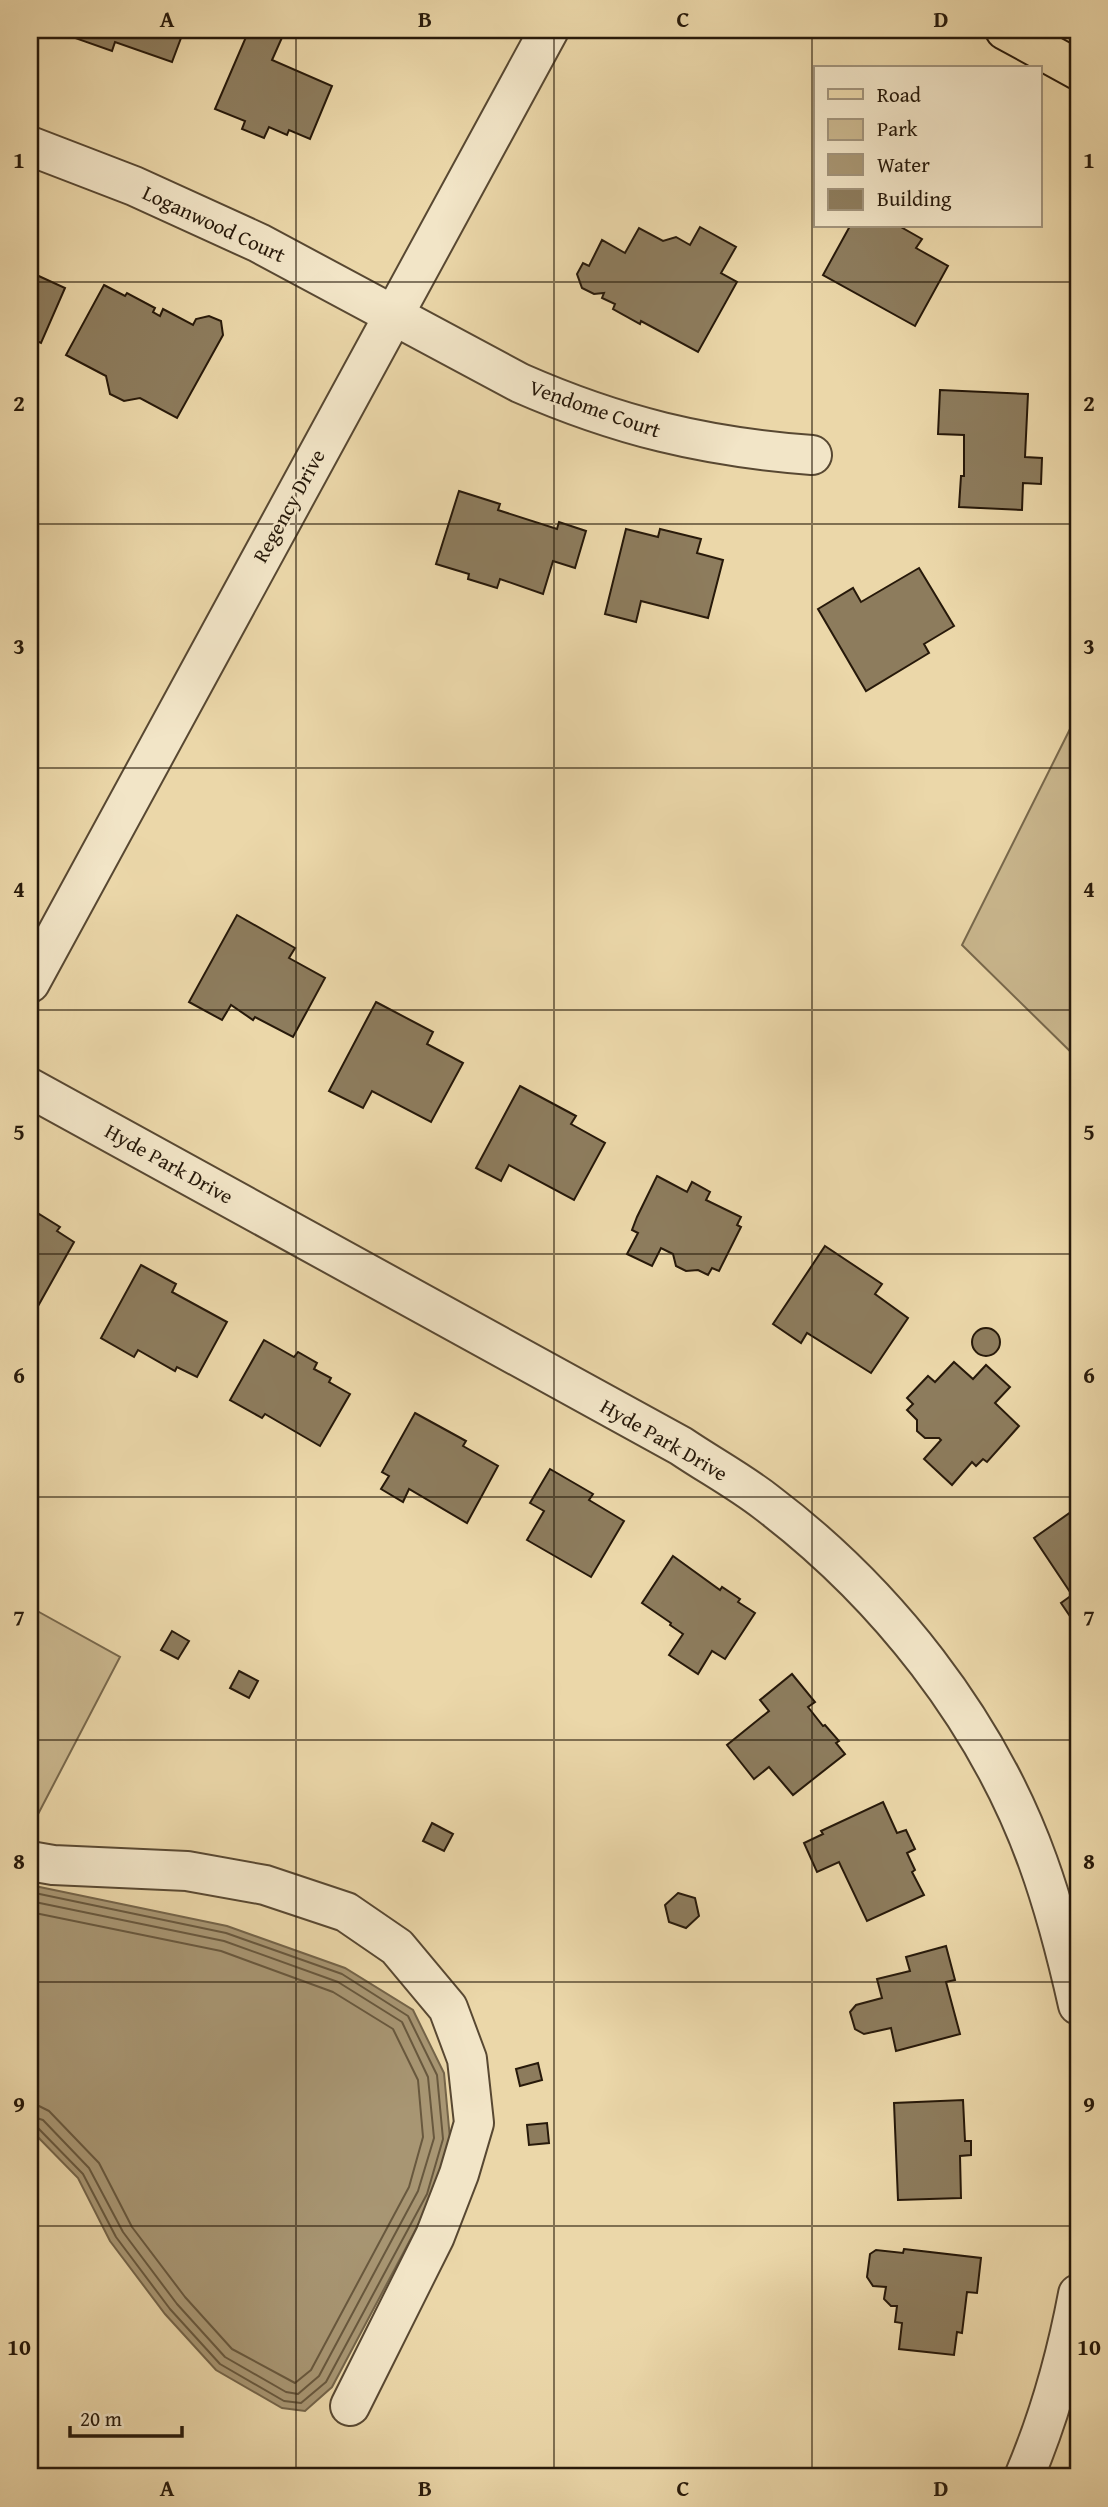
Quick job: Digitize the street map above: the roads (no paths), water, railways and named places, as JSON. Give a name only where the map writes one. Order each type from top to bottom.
[{"type":"main road","points":[[1005,30],[1078,70]]},
{"type":"street","name":"Regency Drive","points":[[30,984],[549,30]]},
{"type":"street","name":"Loganwood Court","points":[[30,146],[134,186],[259,243],[393,316]]},
{"type":"street","name":"Vendome Court","points":[[393,316],[520,383],[608,418],[709,443],[812,455]]},
{"type":"street","name":"Hyde Park Drive","points":[[30,1088],[681,1446],[765,1501],[831,1556],[881,1606],[926,1661],[974,1732],[1009,1795],[1037,1860],[1064,1941],[1078,2005]]},
{"type":"street","points":[[30,1861],[53,1865],[187,1871],[265,1885],[346,1912],[397,1947],[448,2008],[467,2059],[474,2123],[459,2174],[435,2236],[350,2406]]},
{"type":"street","points":[[1024,2477],[1041,2437],[1068,2351],[1078,2294]]},
{"type":"water","points":[[30,1885],[227,1926],[345,1968],[413,2010],[444,2073],[450,2139],[433,2197],[332,2387],[305,2411],[282,2408],[216,2370],[165,2314],[110,2241],[78,2178],[30,2129]]}]
